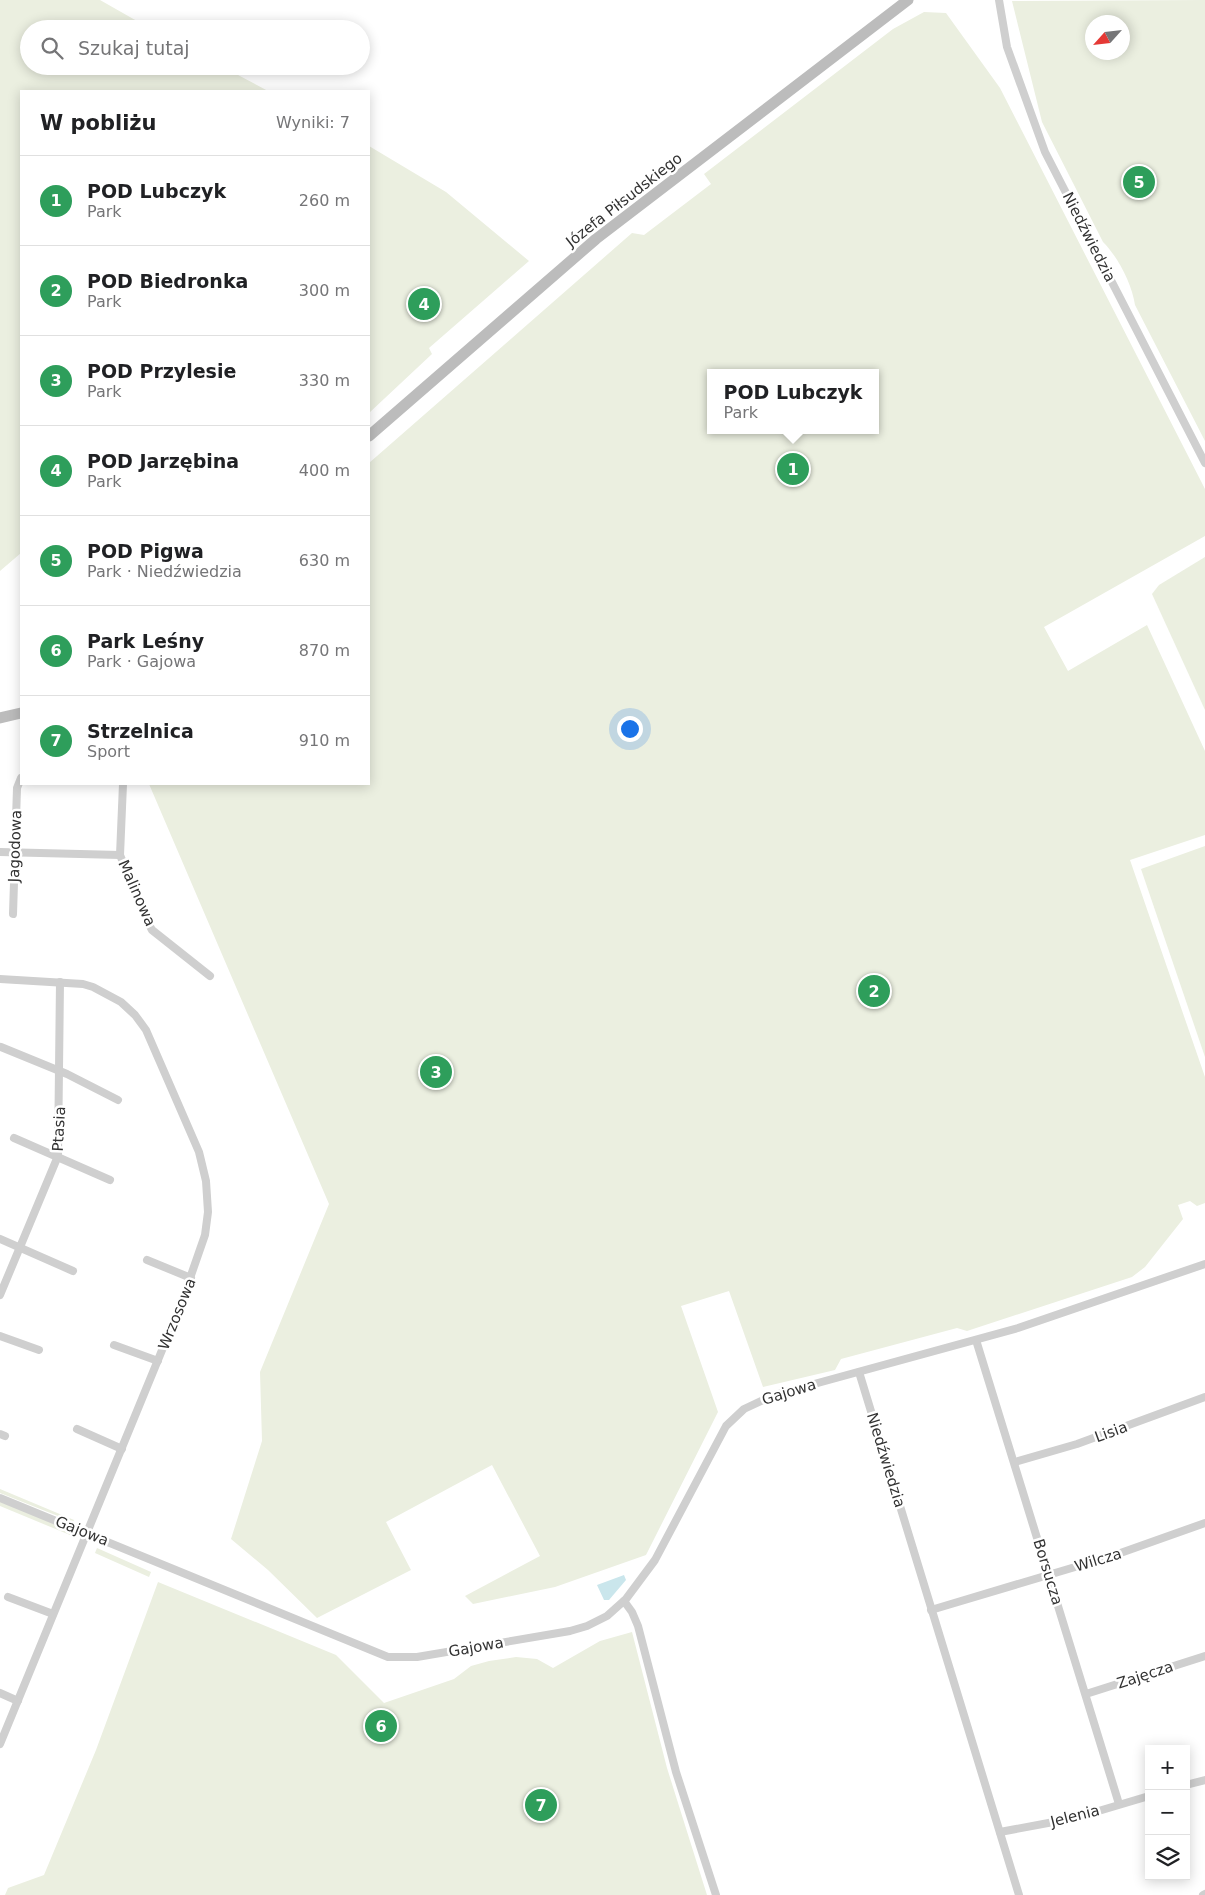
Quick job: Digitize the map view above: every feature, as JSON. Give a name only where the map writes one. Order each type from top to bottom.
[{"type":"street","name":"Józefa Piłsudskiego","points":[[370,435],[596,240],[908,0]]},
{"type":"street","name":"Niedźwiedzia","points":[[999,0],[1010,55],[1045,152],[1205,463]]},
{"type":"street","points":[[0,712],[20,712]]},
{"type":"street","points":[[0,718],[20,712]]},
{"type":"street","name":"Jagodowa","points":[[13,914],[17,788],[20,780]]},
{"type":"street","name":"Malinowa","points":[[123,785],[120,855],[152,930],[210,976]]},
{"type":"street","points":[[0,852],[120,855]]},
{"type":"street","name":"Wrzosowa","points":[[0,979],[83,984],[111,995],[135,1015],[152,1042],[199,1152],[206,1181],[208,1212],[206,1235],[191,1278],[0,1744]]},
{"type":"street","name":"Ptasia","points":[[0,1295],[58,1156],[61,1072],[60,982]]},
{"type":"street","points":[[0,1047],[61,1072],[118,1100]]},
{"type":"street","points":[[14,1138],[110,1180]]},
{"type":"street","points":[[0,1239],[73,1271]]},
{"type":"street","points":[[147,1260],[191,1278]]},
{"type":"street","points":[[859,1372],[1018,1328],[1205,1264]]},
{"type":"street","points":[[0,1336],[39,1350]]},
{"type":"street","name":"Borsucza","points":[[976,1340],[1119,1804]]},
{"type":"street","points":[[114,1345],[158,1361]]},
{"type":"street","name":"Niedźwiedzia","points":[[859,1372],[1018,1895]]},
{"type":"street","name":"Gajowa","points":[[0,1498],[376,1653],[397,1659],[582,1628],[607,1616],[624,1601],[655,1560],[719,1436],[735,1416],[765,1397],[859,1372]]},
{"type":"street","name":"Lisia","points":[[1015,1462],[1077,1444],[1205,1397]]},
{"type":"street","points":[[77,1430],[122,1448]]},
{"type":"street","name":"Wilcza","points":[[931,1610],[1112,1556],[1205,1523]]},
{"type":"street","points":[[8,1597],[53,1614]]},
{"type":"street","points":[[624,1601],[638,1626],[676,1772],[716,1895]]},
{"type":"street","name":"Zajęcza","points":[[1086,1694],[1205,1656]]},
{"type":"street","points":[[0,1693],[18,1700]]},
{"type":"street","points":[[1190,1784],[1205,1780]]},
{"type":"street","name":"Jelenia","points":[[1000,1832],[1075,1818],[1145,1797]]},
{"type":"shaded area","points":[[0,0],[100,0],[135,20],[20,20],[20,75],[238,75],[266,90],[20,90],[20,554],[0,571]]},
{"type":"shaded area","points":[[1205,0],[1205,441],[1135,305],[1124,271],[1103,242],[1042,122],[1012,1]]},
{"type":"shaded area","points":[[924,12],[946,13],[1000,88],[1205,489],[1205,536],[1044,627],[1068,671],[1147,625],[1205,751],[1205,835],[1130,860],[1205,1077],[1205,1203],[1197,1206],[1190,1201],[1178,1205],[1183,1219],[1145,1267],[1132,1277],[967,1331],[957,1328],[841,1359],[835,1370],[763,1387],[729,1291],[681,1306],[718,1412],[646,1555],[555,1587],[473,1604],[465,1596],[540,1556],[492,1465],[386,1522],[411,1570],[317,1618],[268,1570],[231,1539],[262,1441],[260,1372],[329,1204],[149,785],[370,785],[370,462],[632,233],[644,235],[711,184],[704,174],[893,29]]},
{"type":"shaded area","points":[[370,147],[446,192],[529,261],[429,348],[432,354],[370,412]]},
{"type":"shaded area","points":[[1205,557],[1205,710],[1152,594],[1159,585]]},
{"type":"shaded area","points":[[1205,846],[1205,1057],[1141,869]]},
{"type":"shaded area","points":[[0,1489],[74,1520],[73,1522],[0,1493]]},
{"type":"shaded area","points":[[0,1501],[71,1531],[70,1535],[0,1506]]},
{"type":"shaded area","points":[[97,1548],[151,1572],[149,1577],[95,1553]]},
{"type":"shaded area","points":[[158,1582],[336,1655],[384,1703],[454,1679],[471,1666],[489,1661],[516,1657],[537,1659],[553,1668],[600,1641],[632,1632],[667,1768],[707,1895],[5,1895],[8,1888],[44,1875],[96,1750]]},
{"type":"water","points":[[624,1575],[626,1580],[609,1600],[604,1600],[597,1585]]},
{"type":"place","name":"POD Pigwa","points":[[1139,182]]},
{"type":"place","name":"POD Jarzębina","points":[[424,304]]},
{"type":"place","name":"POD Lubczyk","points":[[793,469]]},
{"type":"place","name":"POD Biedronka","points":[[874,991]]},
{"type":"place","name":"POD Przylesie","points":[[436,1072]]},
{"type":"place","name":"Park Leśny","points":[[381,1726]]},
{"type":"place","name":"Strzelnica","points":[[541,1805]]}]
